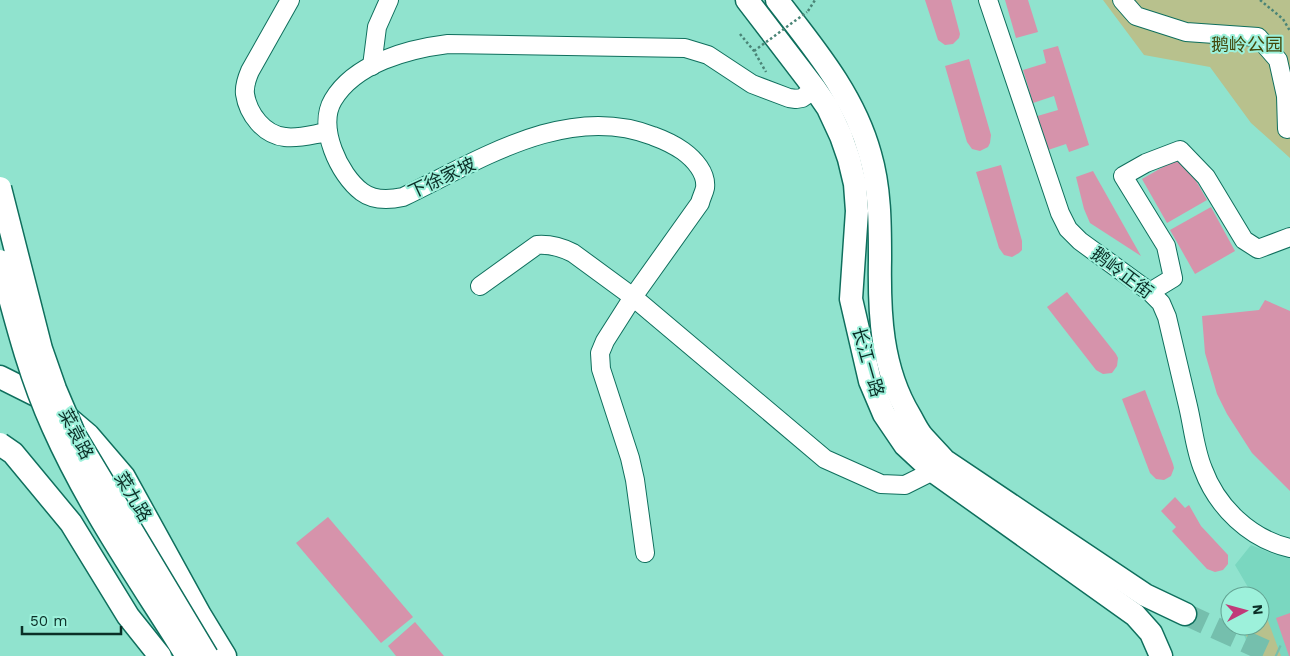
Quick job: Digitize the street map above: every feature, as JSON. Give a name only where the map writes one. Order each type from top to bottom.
[{"type":"main road","name":"长江一路","points":[[747,0],[816,89],[828,108],[849,159],[855,184],[857,211],[851,299],[870,381],[884,414],[905,445],[933,471],[1135,615],[1151,633],[1161,656]]},
{"type":"main road","name":"长江一路","points":[[777,0],[828,66],[846,95],[870,154],[880,212],[880,313],[890,373],[902,403],[921,434],[945,461],[1145,595],[1185,614],[1163,612],[1158,614],[1153,618],[1151,633]]},
{"type":"main road","name":"菜袁路","points":[[0,188],[41,349],[55,389],[75,436],[207,656]]},
{"type":"main road","name":"菜袁路","points":[[0,261],[37,389],[67,457],[89,498],[187,656]]},
{"type":"main road","name":"菜九路","points":[[0,377],[48,401],[88,435],[124,478],[224,656]]},
{"type":"main road","points":[[0,444],[13,453],[71,523],[128,616],[160,656]]},
{"type":"street","points":[[290,0],[250,71],[246,81],[245,92],[248,104],[253,116],[272,134],[296,137],[328,132]]},
{"type":"street","points":[[372,66],[377,27],[389,0]]},
{"type":"street","name":"鹅岭正街","points":[[988,0],[1060,213],[1068,229],[1080,241],[1150,292],[1161,303],[1167,317],[1203,469],[1216,494],[1234,518],[1253,533],[1277,545],[1290,548]]},
{"type":"street","points":[[1122,0],[1136,16],[1186,32],[1258,37],[1284,59],[1287,129]]},
{"type":"street","name":"下徐家坡","points":[[644,552],[635,480],[630,458],[601,369],[600,353],[605,341],[633,297],[700,203],[705,188],[702,173],[692,157],[674,144],[644,132],[620,126],[592,125],[566,128],[509,146],[403,197],[389,200],[376,198],[363,192],[351,182],[332,150],[328,132],[328,117],[332,101],[342,88],[372,66],[413,51],[448,44],[685,48],[708,54],[752,84],[789,98],[802,98],[816,89]]},
{"type":"street","points":[[1150,292],[1173,278],[1166,246],[1123,176],[1146,163],[1171,153],[1180,150],[1206,177],[1244,240],[1258,249],[1290,237]]},
{"type":"street","points":[[480,286],[537,244],[548,244],[573,253],[633,297],[825,459],[881,484],[905,485],[933,471]]},
{"type":"street","points":[[142,656],[200,615]]},
{"type":"path","points":[[754,52],[807,12],[815,0]]},
{"type":"path","points":[[1260,0],[1283,19],[1290,30]]},
{"type":"path","points":[[740,34],[754,52],[767,74]]},
{"type":"shaded area","points":[[1251,545],[1273,554],[1290,557],[1290,656],[1256,656],[1255,653],[1251,655],[1244,636],[1270,636],[1270,586],[1247,586],[1235,565]]},
{"type":"green space","name":"鹅岭公园","points":[[1103,0],[1290,0],[1290,158],[1251,123],[1210,67],[1144,55]]},
{"type":"green space","points":[[1270,626],[1281,656],[1257,656],[1256,651],[1252,653],[1246,636],[1270,636]]},
{"type":"building","points":[[925,0],[951,0],[960,34],[953,44],[945,45],[938,40]]},
{"type":"building","points":[[1005,0],[1028,0],[1038,32],[1016,38]]},
{"type":"building","points":[[1058,46],[1089,145],[1069,152],[1066,144],[1045,151],[1034,117],[1058,110],[1054,96],[1033,103],[1023,70],[1046,63],[1043,50]]},
{"type":"building","points":[[969,59],[991,135],[988,147],[980,151],[972,149],[967,142],[945,66]]},
{"type":"building","points":[[1182,156],[1207,200],[1167,223],[1142,179]]},
{"type":"building","points":[[1001,165],[1022,241],[1022,250],[1012,257],[1004,255],[999,248],[976,172]]},
{"type":"building","points":[[1093,171],[1141,256],[1090,223],[1084,209],[1076,177]]},
{"type":"building","points":[[1211,207],[1235,251],[1195,274],[1170,230]]},
{"type":"building","points":[[1067,292],[1116,354],[1118,358],[1117,366],[1112,373],[1103,374],[1096,370],[1047,307]]},
{"type":"building","points":[[1265,300],[1290,311],[1290,491],[1252,453],[1227,414],[1217,394],[1205,353],[1202,316],[1259,310]]},
{"type":"building","points":[[1145,390],[1174,468],[1171,476],[1164,480],[1156,479],[1150,473],[1122,399]]},
{"type":"building","points":[[1175,497],[1185,508],[1189,505],[1201,526],[1228,555],[1228,564],[1223,570],[1215,572],[1207,569],[1172,531],[1176,527],[1161,511]]},
{"type":"building","points":[[328,517],[413,617],[381,643],[296,543]]},
{"type":"building","points":[[1290,613],[1290,656],[1289,656],[1276,618]]},
{"type":"building","points":[[415,622],[444,656],[396,656],[388,646]]},
{"type":"tunnel","points":[[1185,614],[1277,656]]}]
